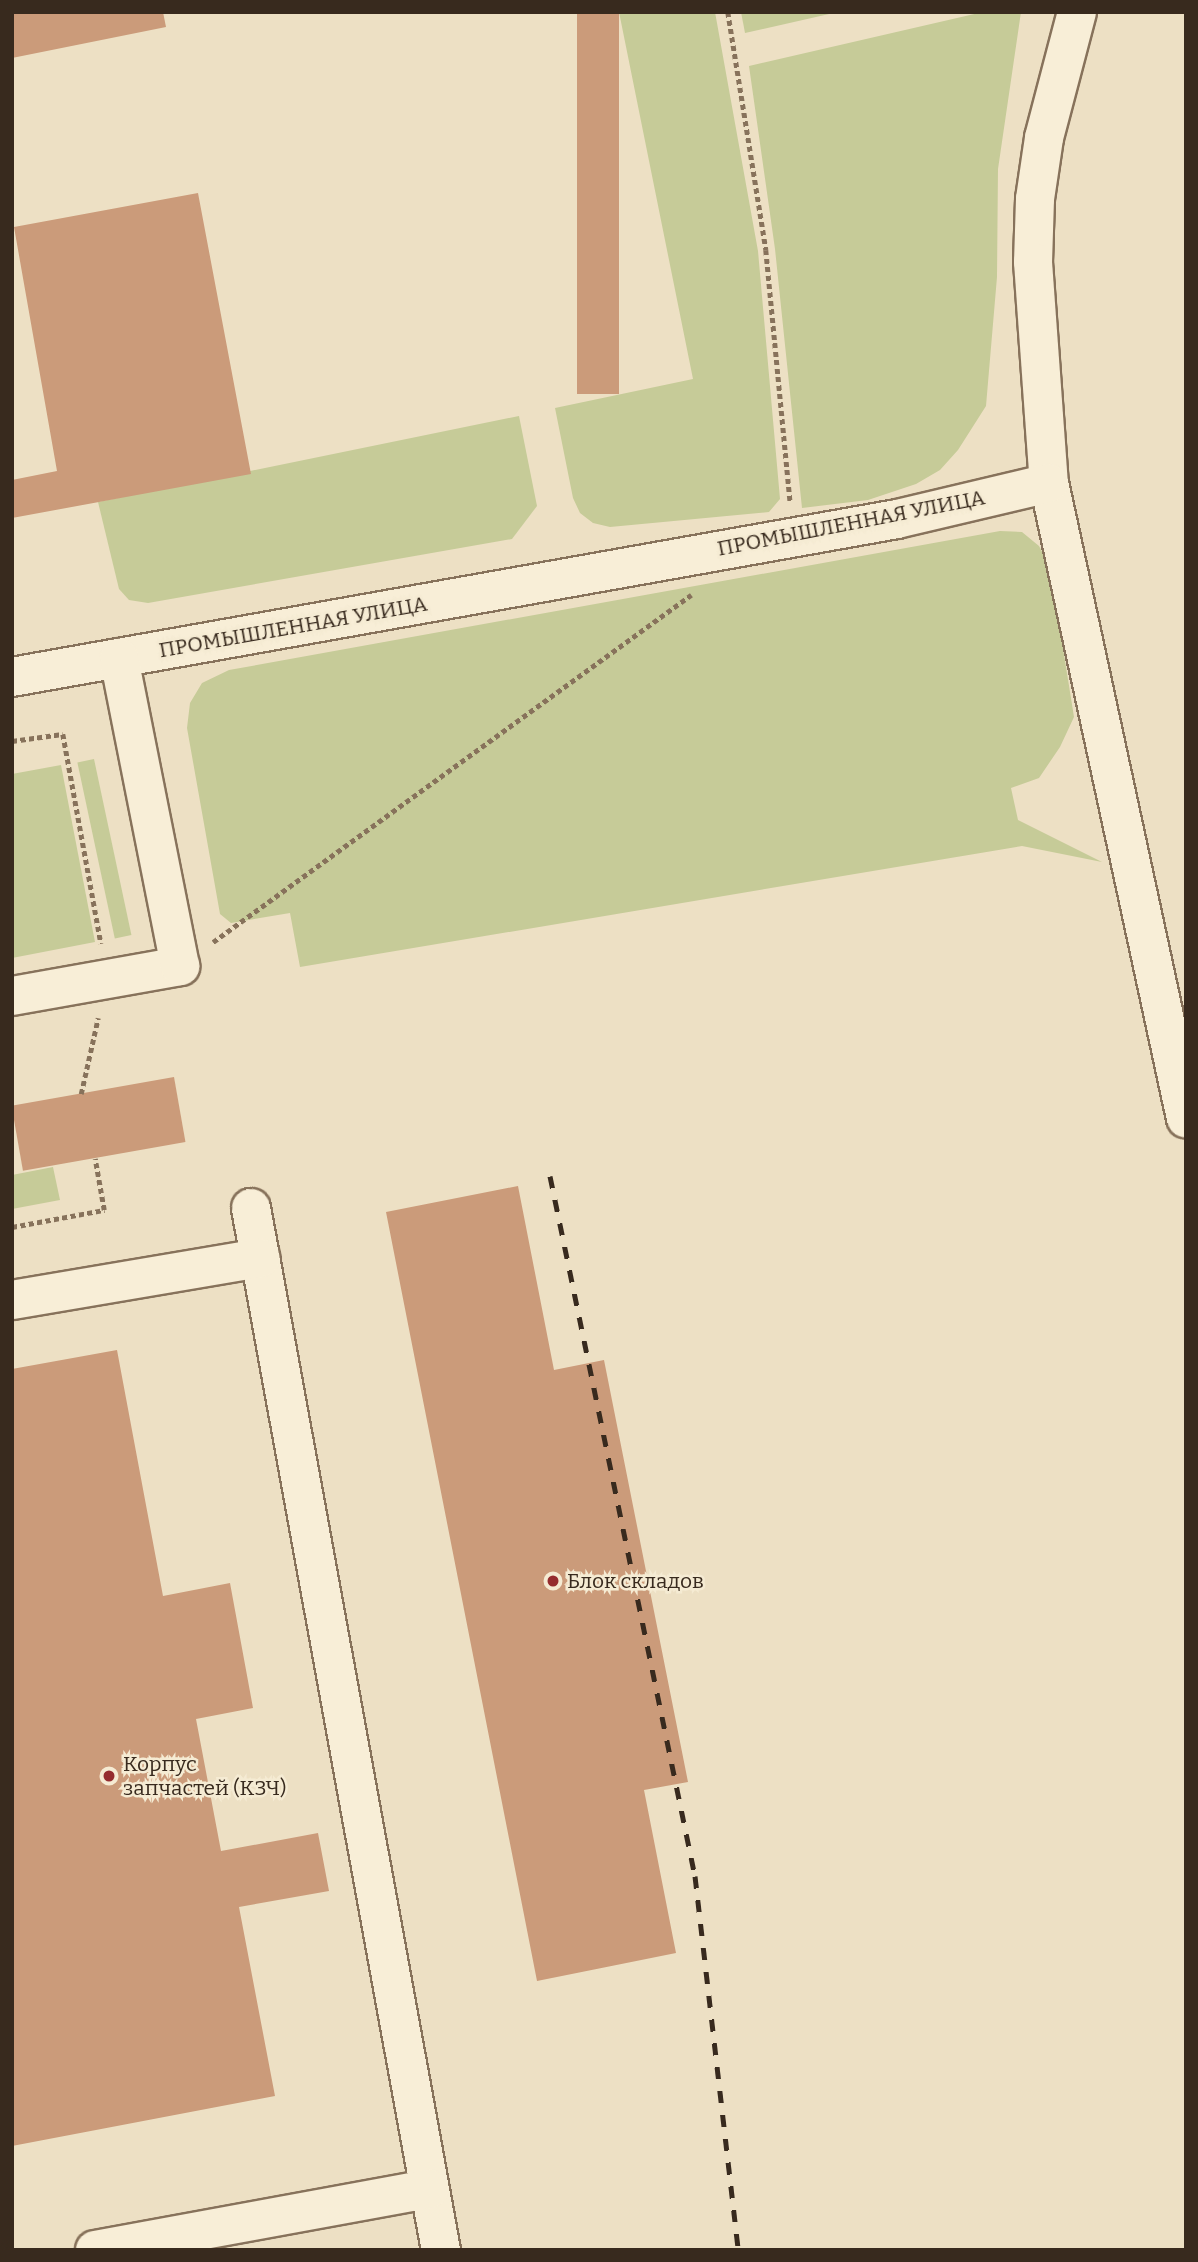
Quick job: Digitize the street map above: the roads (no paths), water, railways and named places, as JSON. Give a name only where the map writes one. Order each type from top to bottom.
[{"type":"street","points":[[1077,12],[1044,138],[1035,199],[1033,262],[1049,483],[1186,1118]]},
{"type":"street","name":"ПРОМЫШЛЕННАЯ УЛИЦА","points":[[12,677],[897,519],[1049,483]]},
{"type":"street","points":[[12,996],[180,966],[119,658]]},
{"type":"street","points":[[251,1208],[441,2250]]},
{"type":"street","points":[[12,1300],[260,1258]]},
{"type":"street","points":[[95,2250],[429,2189]]},
{"type":"railway","points":[[550,1176],[695,1876],[738,2250]]},
{"type":"place","name":"Блок складов","points":[[553,1581]]},
{"type":"place","name":"Корпус запчастей (КЗЧ)","points":[[109,1776]]}]
